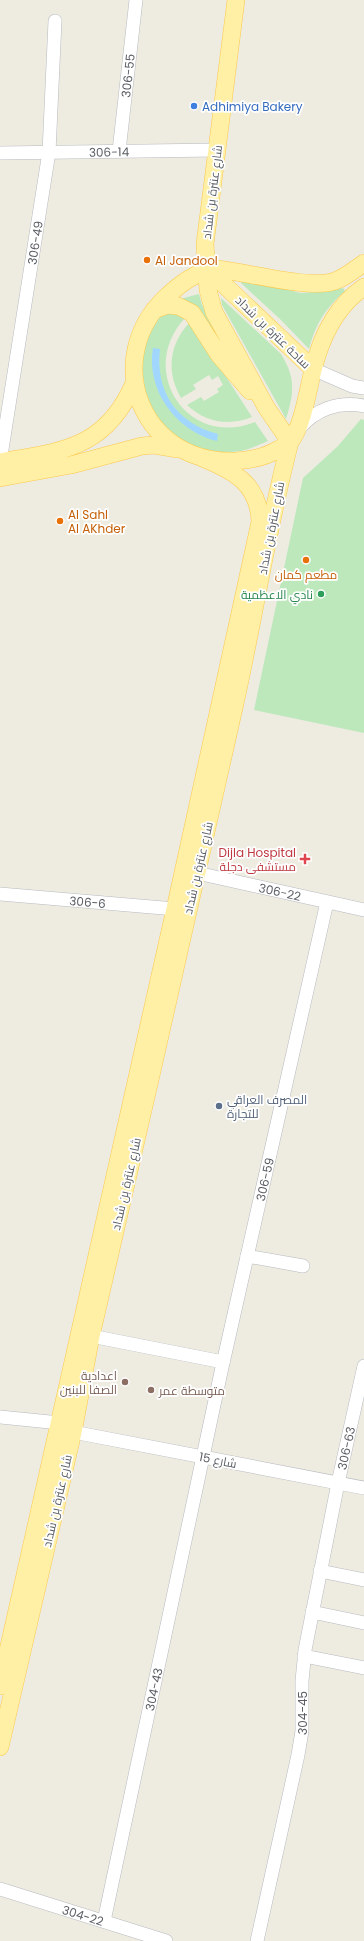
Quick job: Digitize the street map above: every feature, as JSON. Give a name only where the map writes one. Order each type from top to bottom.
[{"type":"main road","name":"شارع عنترة بن شداد","points":[[0,1686],[91,1336],[236,698],[258,598],[279,482],[290,442],[266,407],[214,312],[208,290],[205,244],[236,0]]},
{"type":"main road","points":[[184,451],[167,440],[153,426],[142,408],[136,390],[134,370],[137,344],[145,322],[153,310],[189,278],[206,270],[227,270],[303,283],[322,283],[335,281],[364,263]]},
{"type":"main road","name":"ساحة عنترة بن شداد","points":[[206,270],[219,280],[313,368],[303,409],[290,442]]},
{"type":"main road","points":[[313,368],[335,314],[352,296],[364,287]]},
{"type":"main road","points":[[153,310],[166,305],[178,306],[192,312],[219,356],[240,381],[266,407]]},
{"type":"main road","points":[[0,462],[67,449],[91,438],[119,413],[135,381]]},
{"type":"main road","points":[[0,478],[71,464],[142,446],[167,446],[202,458],[245,461],[263,457],[290,442]]},
{"type":"main road","name":"شارع عنترة بن شداد","points":[[0,1748],[175,909],[260,522],[260,507],[256,497],[247,486],[230,471],[202,458]]},
{"type":"street","name":"306-55","points":[[119,152],[136,0]]},
{"type":"street","name":"306-49","points":[[0,462],[49,152],[55,21]]},
{"type":"street","name":"306-14","points":[[0,153],[217,150]]},
{"type":"street","points":[[313,368],[352,386],[364,388]]},
{"type":"street","points":[[290,442],[300,427],[314,414],[326,408],[340,405],[364,406]]},
{"type":"street","name":"306-22","points":[[197,873],[364,910]]},
{"type":"street","name":"306-6","points":[[0,894],[175,909]]},
{"type":"street","name":"306-59","points":[[203,1457],[327,902]]},
{"type":"street","points":[[248,1256],[303,1266]]},
{"type":"street","points":[[91,1336],[223,1362]]},
{"type":"street","name":"306-63","points":[[338,1483],[363,1373]]},
{"type":"street","name":"شارع 15","points":[[0,1417],[66,1428],[203,1457],[364,1488]]},
{"type":"street","name":"304-43","points":[[104,1921],[203,1457]]},
{"type":"street","name":"304-45","points":[[257,1941],[302,1731],[302,1681],[304,1656],[338,1483]]},
{"type":"street","points":[[320,1571],[364,1580]]},
{"type":"street","points":[[312,1612],[364,1623]]},
{"type":"street","points":[[304,1656],[364,1668]]},
{"type":"street","name":"304-22","points":[[0,1889],[166,1941]]},
{"type":"green space","points":[[248,279],[300,293],[321,292],[343,288],[345,291],[322,317],[309,349],[281,320],[241,283],[241,281]]},
{"type":"green space","points":[[199,294],[202,305],[240,372],[180,299]]},
{"type":"green space","points":[[221,298],[281,354],[286,363],[291,378],[292,393],[286,419],[222,305]]},
{"type":"green space","points":[[169,309],[185,318],[171,339],[166,360],[168,381],[176,400],[190,415],[209,425],[231,427],[255,422],[268,441],[245,450],[217,452],[191,445],[179,439],[159,421],[145,397],[141,386],[144,343],[145,336],[150,326],[160,315]]},
{"type":"green space","points":[[189,323],[199,335],[252,417],[235,421],[218,421],[202,416],[187,405],[201,397],[204,401],[219,392],[217,389],[223,385],[218,376],[212,380],[209,375],[193,385],[196,389],[181,398],[173,378],[172,359],[177,340]]},
{"type":"green space","name":"نادي الاعظمية","points":[[361,419],[364,420],[364,733],[254,710],[303,478],[338,446]]},
{"type":"water","points":[[153,348],[160,349],[159,364],[161,378],[171,403],[191,422],[203,429],[218,434],[217,441],[202,436],[189,428],[177,418],[167,406],[159,393],[154,379],[152,364]]},
{"type":"place","name":"Adhimiya Bakery","points":[[194,106]]},
{"type":"place","name":"Al Jandool","points":[[147,260]]},
{"type":"place","name":"Al Sahl Al AKhder","points":[[60,521]]},
{"type":"place","name":"مطعم كمان","points":[[306,560]]},
{"type":"place","name":"نادي الاعظمية","points":[[321,594]]},
{"type":"place","name":"Dijla Hospital مستشفى دجلة","points":[[305,859]]},
{"type":"place","name":"المصرف العراقي للتجارة","points":[[219,1106]]},
{"type":"place","name":"اعدادية الصفا للبنين","points":[[125,1382]]},
{"type":"place","name":"متوسطة عمر","points":[[151,1390]]}]
